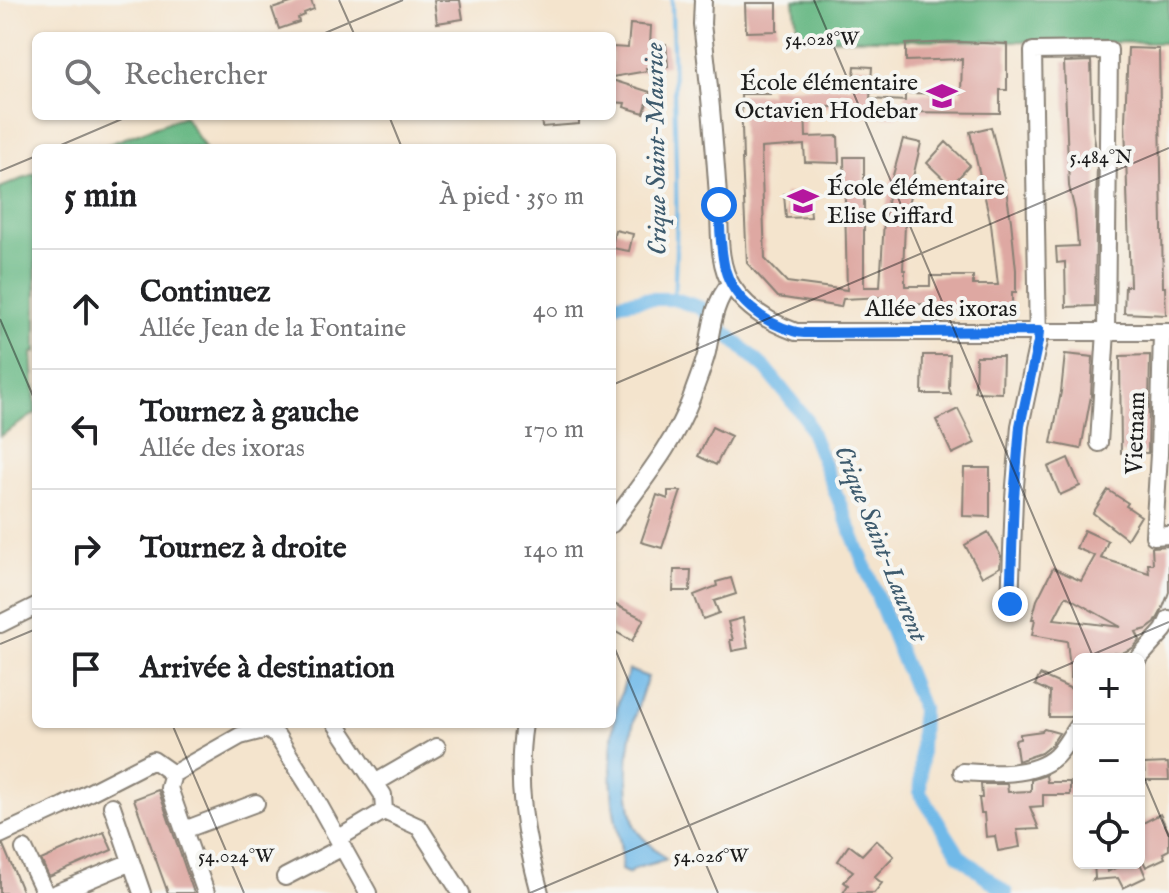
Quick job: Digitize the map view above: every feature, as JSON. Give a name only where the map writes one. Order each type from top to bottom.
[{"type":"street","points":[[616,517],[668,445],[679,424],[702,366],[716,307],[730,284],[721,243],[702,24],[703,0]]},
{"type":"street","points":[[1010,604],[1020,426],[1039,331],[1033,51],[1109,50],[1106,331],[1099,443]]},
{"type":"street","name":"Allée des ixoras","points":[[730,284],[755,312],[776,325],[796,332],[1166,332]]},
{"type":"street","name":"Vietnam","points":[[1161,535],[1159,454],[1166,332]]},
{"type":"street","points":[[0,624],[32,608]]},
{"type":"street","points":[[1143,653],[1164,630],[1169,619]]},
{"type":"street","points":[[962,772],[1014,773],[1045,764],[1056,756],[1078,725]]},
{"type":"street","points":[[339,728],[383,795],[384,811]]},
{"type":"street","points":[[523,728],[520,747],[523,822],[540,893]]},
{"type":"street","points":[[206,893],[169,788],[173,774],[237,730],[267,729],[277,736],[368,893]]},
{"type":"street","points":[[375,783],[437,747]]},
{"type":"street","points":[[0,835],[153,760],[173,774]]},
{"type":"street","points":[[184,830],[256,803]]},
{"type":"street","points":[[112,806],[142,893]]},
{"type":"street","points":[[285,877],[384,811]]},
{"type":"street","points":[[384,811],[419,827],[461,893]]},
{"type":"street","points":[[24,849],[45,893]]},
{"type":"street","points":[[57,893],[131,862]]},
{"type":"green space","points":[[794,0],[1169,0],[1169,43],[798,38]]},
{"type":"green space","points":[[173,120],[187,120],[202,144],[109,144]]},
{"type":"green space","points":[[32,175],[32,416],[0,436],[0,188]]},
{"type":"water","points":[[629,670],[648,677],[630,743],[629,794],[634,825],[666,859],[637,868],[629,874],[621,870],[613,803],[611,768],[616,711]]},
{"type":"building","points":[[300,0],[311,0],[314,9],[298,18],[299,22],[279,29],[272,9]]},
{"type":"building","points":[[434,0],[460,0],[463,19],[437,23]]},
{"type":"building","points":[[745,3],[777,3],[777,31],[746,32]]},
{"type":"building","points":[[630,24],[651,26],[650,46],[666,44],[668,66],[616,76],[616,47],[628,48]]},
{"type":"building","points":[[906,44],[1007,44],[1007,90],[1000,90],[1000,113],[898,112],[898,117],[854,115],[854,107],[805,107],[806,137],[838,136],[839,163],[805,162],[804,145],[761,148],[765,259],[787,282],[847,290],[844,157],[864,157],[864,287],[880,287],[884,220],[903,139],[921,143],[905,225],[905,286],[930,286],[930,276],[973,276],[973,285],[998,285],[991,224],[970,132],[991,127],[1011,221],[1016,270],[1016,292],[1012,292],[1012,305],[964,305],[964,310],[931,310],[932,304],[883,305],[883,297],[843,299],[841,307],[778,297],[747,263],[741,94],[770,94],[770,88],[853,87],[855,66],[872,67],[870,99],[905,101],[905,93],[961,94],[962,59],[906,61]]},
{"type":"building","points":[[1128,48],[1159,49],[1166,315],[1124,313],[1125,286],[1130,286],[1125,121]]},
{"type":"building","points":[[1091,61],[1097,158],[1095,306],[1066,307],[1065,262],[1057,263],[1056,247],[1078,246],[1069,186],[1064,62]]},
{"type":"building","points":[[616,81],[650,92],[644,113],[624,107],[625,103],[616,102]]},
{"type":"building","points":[[541,120],[579,120],[579,124],[542,127]]},
{"type":"building","points":[[946,142],[970,165],[951,186],[927,163]]},
{"type":"building","points":[[809,193],[811,217],[786,218],[784,194]]},
{"type":"building","points":[[616,230],[633,234],[629,251],[616,249]]},
{"type":"building","points":[[1065,354],[1093,357],[1091,396],[1081,449],[1051,443]]},
{"type":"building","points":[[923,355],[950,355],[951,394],[922,394]]},
{"type":"building","points":[[1150,355],[1148,453],[1121,453],[1120,356]]},
{"type":"building","points":[[976,356],[1003,356],[1002,393],[975,392]]},
{"type":"building","points":[[958,409],[975,443],[952,454],[936,420]]},
{"type":"building","points":[[712,427],[731,436],[716,465],[698,456]]},
{"type":"building","points":[[1068,458],[1080,486],[1060,495],[1048,467]]},
{"type":"building","points":[[964,468],[990,468],[990,517],[963,516]]},
{"type":"building","points":[[1108,490],[1141,516],[1127,539],[1093,513]]},
{"type":"building","points":[[668,491],[681,491],[662,548],[641,542],[657,495],[668,499]]},
{"type":"building","points":[[1084,530],[1108,541],[1101,558],[1149,573],[1148,564],[1153,564],[1152,547],[1169,546],[1169,592],[1155,623],[1136,632],[1140,640],[1133,648],[1122,653],[1073,653],[1072,687],[1067,641],[1032,635],[1035,619],[1032,619],[1037,600],[1053,568],[1081,581],[1095,556],[1076,548]],"holes":[[[1066,596],[1121,627],[1054,619]]]},
{"type":"building","points":[[988,532],[1001,556],[1000,567],[982,577],[965,545]]},
{"type":"building","points":[[674,570],[691,570],[690,591],[673,591]]},
{"type":"building","points":[[731,578],[736,594],[714,601],[719,613],[703,619],[694,595],[717,586],[716,582]]},
{"type":"building","points":[[616,605],[644,619],[632,641],[616,632]]},
{"type":"building","points":[[743,618],[748,648],[732,651],[730,640],[733,640],[728,622]]},
{"type":"building","points":[[1040,675],[1073,690],[1073,716],[1049,717],[1050,692],[1035,685]]},
{"type":"building","points":[[1044,729],[1059,733],[1041,753],[1018,761],[1015,740],[1020,739],[1020,734]]},
{"type":"building","points":[[1168,763],[1169,780],[1145,780],[1145,764]]},
{"type":"building","points":[[1046,775],[1047,782],[1070,782],[1070,795],[1043,795],[1043,806],[1030,807],[1039,829],[1017,830],[1020,847],[998,851],[995,836],[986,837],[979,798],[982,798],[981,784],[1007,784],[1008,792],[1031,791],[1031,780]]},
{"type":"building","points":[[158,790],[194,893],[168,893],[134,799]]},
{"type":"building","points":[[1160,814],[1169,833],[1169,850],[1163,853],[1165,858],[1146,867],[1145,865],[1145,822]]},
{"type":"building","points":[[104,832],[112,850],[49,877],[41,860]]},
{"type":"building","points":[[876,840],[894,856],[874,877],[882,883],[874,893],[843,893],[848,885],[844,882],[853,871],[838,861],[849,845],[862,855]]},
{"type":"building","points":[[3,845],[23,893],[0,893],[0,846]]},
{"type":"building","points":[[1094,869],[1107,869],[1107,872],[1113,869],[1143,869],[1146,877],[1123,888],[1118,878],[1093,880]]},
{"type":"waterway","name":"Crique Saint-Maurice","points":[[672,0],[676,187],[674,299]]},
{"type":"waterway","name":"Crique Saint-Laurent","points":[[616,303],[674,299],[701,308],[766,369],[806,419],[922,708],[920,793],[960,856],[1006,893]]},
{"type":"place","name":"École élémentaire Octavien Hodebar","points":[[942,96]]},
{"type":"place","name":"École élémentaire Elise Giffard","points":[[803,201]]},
{"type":"route","points":[[719,205],[721,243],[730,284],[755,312],[776,325],[796,332],[818,333],[1039,331],[1020,426],[1010,604]]}]
